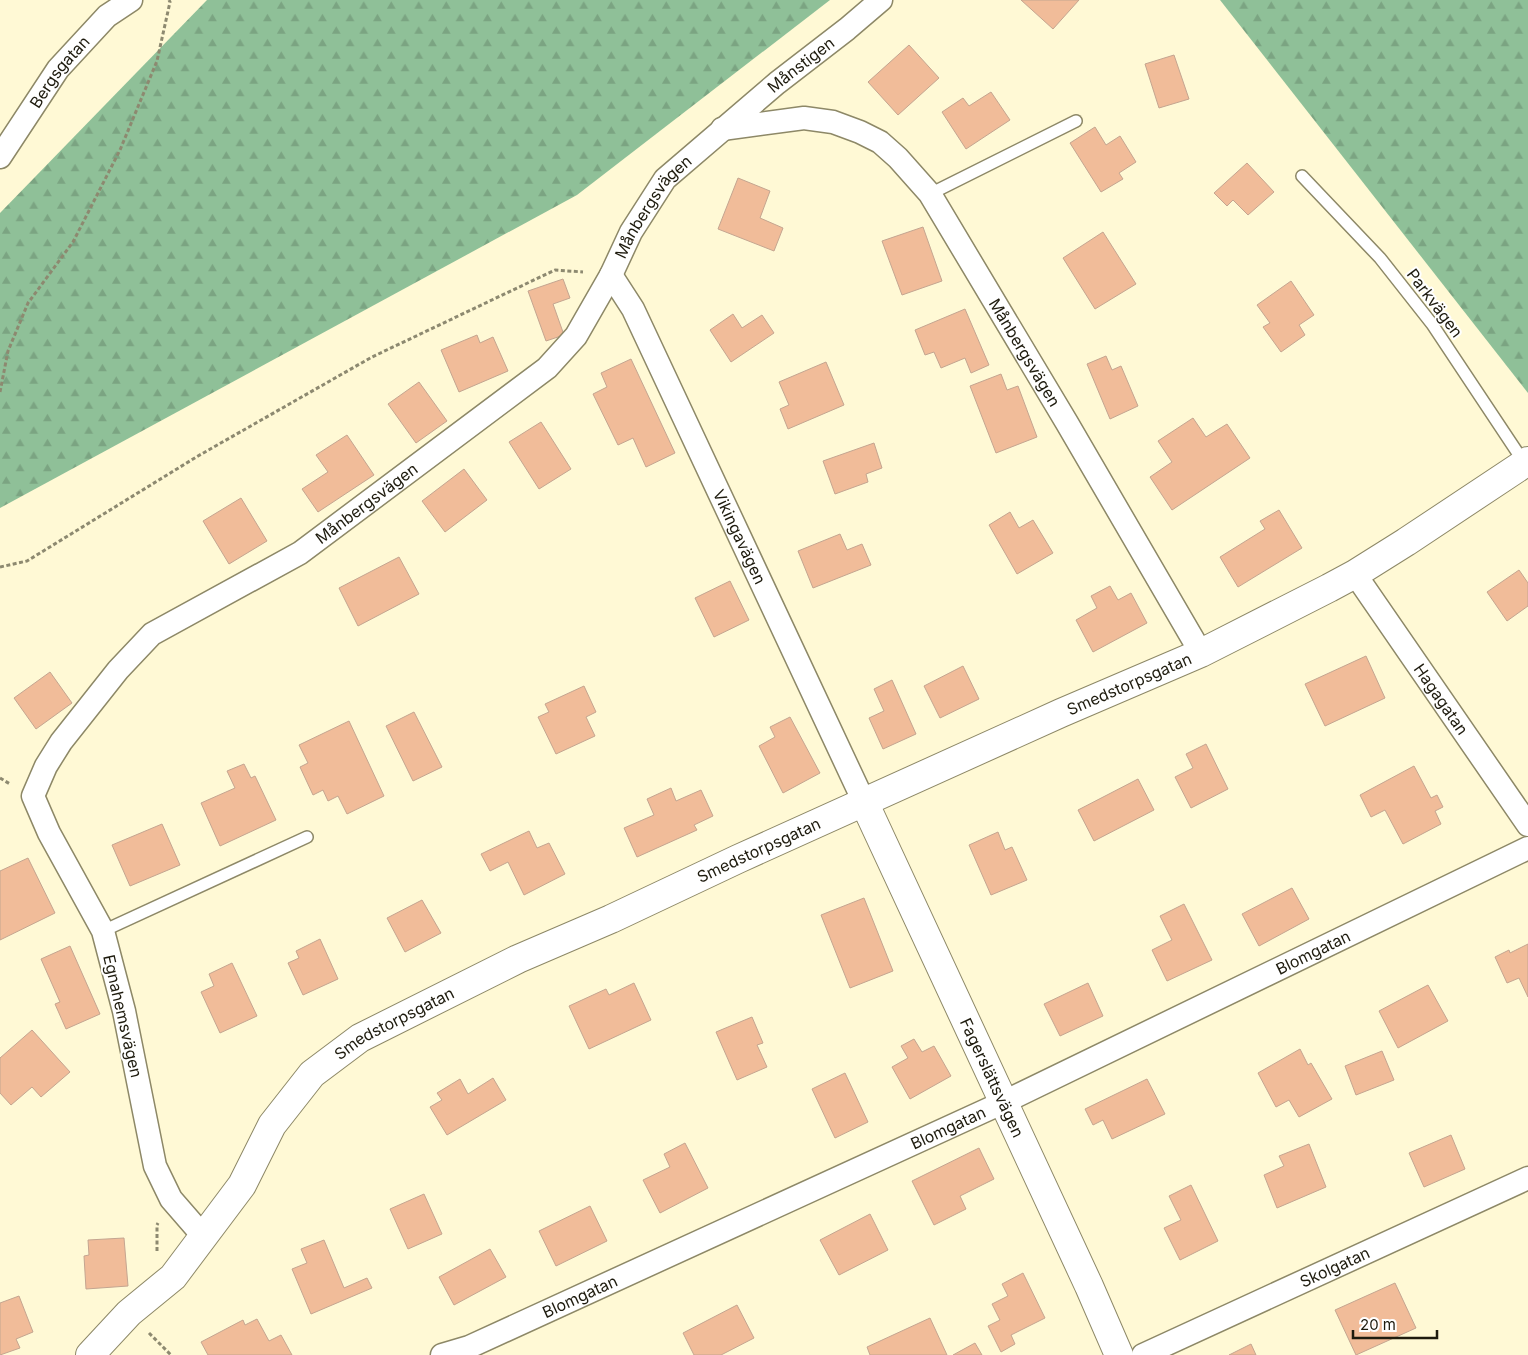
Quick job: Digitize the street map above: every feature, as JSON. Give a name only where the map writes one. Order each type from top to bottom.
[{"type":"street","name":"Bergsgatan","points":[[0,156],[58,69],[107,16],[130,0]]},
{"type":"street","name":"Månstigen","points":[[722,130],[777,83],[881,0]]},
{"type":"street","name":"Månbergsvägen","points":[[33,796],[46,766],[61,742],[118,670],[152,634],[300,553],[547,368],[576,336],[612,275],[631,232],[665,179],[722,130],[804,118],[833,122],[880,142],[898,158],[930,194],[1067,423],[1201,653]]},
{"type":"street","name":"Vikingavägen","points":[[612,275],[634,309],[864,802]]},
{"type":"street","name":"Smedstorpsgatan","points":[[90,1355],[129,1314],[173,1277],[242,1185],[272,1126],[312,1074],[360,1038],[518,959],[611,919],[738,859],[1060,713],[1201,653],[1355,574],[1526,463]]},
{"type":"street","name":"Hagagatan","points":[[1355,574],[1528,825]]},
{"type":"street","name":"Egnahemsvägen","points":[[33,796],[49,833],[104,932],[124,1011],[155,1166],[171,1199],[204,1237]]},
{"type":"street","name":"Fagerslättsvägen","points":[[864,802],[1089,1286],[1119,1355]]},
{"type":"street","name":"Blomgatan","points":[[442,1355],[469,1347],[1004,1102],[1528,848]]},
{"type":"street","name":"Skolgatan","points":[[1143,1355],[1528,1178]]},
{"type":"lane","points":[[930,194],[1076,121]]},
{"type":"lane","name":"Parkvägen","points":[[1302,176],[1380,258],[1432,324],[1526,463]]},
{"type":"lane","points":[[104,932],[307,837]]},
{"type":"path","points":[[0,392],[8,351],[28,303],[73,242],[120,150],[156,60],[169,0]]},
{"type":"path","points":[[0,567],[27,560],[198,456],[372,357],[555,270],[612,275]]},
{"type":"green space","points":[[207,0],[830,0],[577,195],[0,508],[0,213]]},
{"type":"green space","points":[[1220,0],[1528,0],[1528,393]]},
{"type":"building","points":[[1021,0],[1079,0],[1053,29]]},
{"type":"building","points":[[909,45],[939,78],[898,115],[868,82]]},
{"type":"building","points":[[1174,55],[1189,99],[1159,108],[1145,64]]},
{"type":"building","points":[[991,92],[1010,120],[966,149],[942,112],[963,98],[969,106]]},
{"type":"building","points":[[1095,127],[1106,145],[1120,136],[1136,162],[1119,173],[1123,179],[1101,192],[1070,143]]},
{"type":"building","points":[[1247,163],[1274,192],[1248,215],[1233,200],[1227,206],[1214,193]]},
{"type":"building","points":[[738,178],[770,191],[760,218],[783,228],[774,251],[718,229]]},
{"type":"building","points":[[923,227],[942,281],[902,295],[882,241]]},
{"type":"building","points":[[1103,232],[1136,284],[1095,309],[1063,258]]},
{"type":"building","points":[[563,279],[570,298],[553,304],[564,335],[546,341],[528,291]]},
{"type":"building","points":[[1291,281],[1314,315],[1299,325],[1305,335],[1281,352],[1263,327],[1270,323],[1257,305]]},
{"type":"building","points":[[965,309],[989,365],[971,373],[965,358],[941,368],[934,352],[925,355],[915,330]]},
{"type":"building","points":[[733,314],[742,328],[762,315],[774,333],[731,362],[710,330]]},
{"type":"building","points":[[477,335],[480,343],[493,337],[508,371],[459,392],[441,350]]},
{"type":"building","points":[[1106,356],[1112,370],[1121,366],[1138,406],[1110,419],[1087,364]]},
{"type":"building","points":[[631,359],[675,453],[646,467],[633,438],[618,445],[593,394],[607,387],[601,373]]},
{"type":"building","points":[[826,362],[844,405],[788,429],[780,409],[789,405],[779,382]]},
{"type":"building","points":[[1001,374],[1007,390],[1018,386],[1037,437],[996,453],[970,386]]},
{"type":"building","points":[[419,382],[447,421],[416,443],[388,404]]},
{"type":"building","points":[[1193,418],[1206,437],[1227,424],[1250,458],[1172,510],[1150,477],[1172,462],[1158,441]]},
{"type":"building","points":[[541,422],[571,469],[539,489],[509,442]]},
{"type":"building","points":[[347,435],[374,475],[318,512],[302,489],[328,472],[316,455]]},
{"type":"building","points":[[874,443],[882,468],[866,474],[868,482],[835,494],[823,461]]},
{"type":"building","points":[[464,469],[487,500],[445,532],[422,501]]},
{"type":"building","points":[[241,498],[267,541],[229,564],[203,521]]},
{"type":"building","points":[[1279,510],[1302,548],[1238,587],[1220,557],[1265,529],[1260,521]]},
{"type":"building","points":[[1010,512],[1019,528],[1033,520],[1053,553],[1017,574],[989,525]]},
{"type":"building","points":[[840,534],[847,550],[862,544],[871,565],[813,588],[798,551]]},
{"type":"building","points":[[399,557],[419,594],[358,626],[339,588]]},
{"type":"building","points":[[1519,570],[1528,583],[1528,606],[1507,621],[1487,592]]},
{"type":"building","points":[[730,581],[749,620],[714,637],[695,598]]},
{"type":"building","points":[[1110,586],[1118,600],[1131,593],[1147,623],[1093,652],[1076,620],[1097,608],[1091,596]]},
{"type":"building","points":[[1366,656],[1385,698],[1325,726],[1305,684]]},
{"type":"building","points":[[963,666],[979,699],[940,718],[924,686]]},
{"type":"building","points":[[50,672],[72,703],[36,729],[14,698]]},
{"type":"building","points":[[892,680],[916,734],[883,749],[869,718],[884,711],[874,689]]},
{"type":"building","points":[[584,686],[596,712],[586,717],[595,736],[556,754],[538,717],[549,712],[545,704]]},
{"type":"building","points":[[414,712],[442,767],[413,781],[386,726]]},
{"type":"building","points":[[790,717],[820,773],[783,793],[759,746],[775,737],[770,727]]},
{"type":"building","points":[[349,721],[384,796],[347,814],[338,796],[328,801],[323,790],[313,795],[300,767],[308,763],[299,745]]},
{"type":"building","points":[[1206,744],[1228,789],[1191,808],[1175,777],[1193,768],[1186,754]]},
{"type":"building","points":[[244,764],[251,778],[255,776],[276,820],[220,846],[201,803],[235,788],[227,771]]},
{"type":"building","points":[[1414,766],[1431,798],[1437,795],[1443,807],[1435,811],[1441,824],[1403,844],[1385,810],[1371,817],[1360,795]]},
{"type":"building","points":[[1138,779],[1154,810],[1094,841],[1078,810]]},
{"type":"building","points":[[671,788],[676,801],[701,790],[713,816],[694,825],[697,830],[637,857],[624,828],[654,815],[647,799]]},
{"type":"building","points":[[162,824],[180,865],[130,886],[112,845]]},
{"type":"building","points":[[529,831],[537,848],[549,843],[565,874],[524,895],[508,862],[490,871],[481,854]]},
{"type":"building","points":[[998,832],[1005,850],[1012,847],[1027,880],[991,895],[969,845]]},
{"type":"building","points":[[28,858],[55,913],[0,940],[0,871]]},
{"type":"building","points":[[1292,888],[1309,919],[1259,946],[1242,914]]},
{"type":"building","points":[[864,898],[893,971],[850,988],[821,915]]},
{"type":"building","points":[[422,900],[441,933],[405,952],[387,918]]},
{"type":"building","points":[[1184,904],[1212,960],[1167,981],[1152,950],[1172,940],[1160,916]]},
{"type":"building","points":[[320,939],[338,979],[303,995],[288,963],[299,958],[296,951]]},
{"type":"building","points":[[1528,944],[1528,997],[1519,978],[1507,983],[1495,957],[1509,950],[1510,953]]},
{"type":"building","points":[[70,946],[100,1014],[66,1029],[55,1004],[60,1002],[41,959]]},
{"type":"building","points":[[232,963],[257,1016],[220,1033],[201,992],[214,986],[209,974]]},
{"type":"building","points":[[634,983],[651,1020],[589,1049],[569,1006],[606,989],[609,995]]},
{"type":"building","points":[[1088,983],[1103,1016],[1060,1036],[1044,1004]]},
{"type":"building","points":[[1428,985],[1448,1021],[1398,1048],[1379,1011]]},
{"type":"building","points":[[752,1017],[763,1043],[757,1045],[767,1067],[737,1080],[716,1032]]},
{"type":"building","points":[[32,1030],[70,1072],[41,1097],[32,1087],[11,1105],[0,1093],[0,1058]]},
{"type":"building","points":[[914,1039],[922,1052],[934,1046],[951,1076],[910,1099],[892,1067],[908,1058],[901,1046]]},
{"type":"building","points":[[1300,1049],[1308,1065],[1311,1063],[1332,1099],[1299,1117],[1289,1100],[1276,1107],[1258,1073]]},
{"type":"building","points":[[1382,1051],[1394,1080],[1356,1095],[1345,1066]]},
{"type":"building","points":[[845,1073],[868,1122],[835,1138],[812,1089]]},
{"type":"building","points":[[493,1078],[506,1100],[447,1135],[430,1107],[442,1100],[437,1093],[460,1079],[468,1094]]},
{"type":"building","points":[[1147,1079],[1165,1114],[1112,1139],[1103,1120],[1093,1125],[1085,1109]]},
{"type":"building","points":[[1451,1135],[1465,1169],[1424,1187],[1409,1153]]},
{"type":"building","points":[[685,1143],[708,1188],[660,1213],[643,1180],[670,1167],[664,1154]]},
{"type":"building","points":[[1309,1144],[1326,1187],[1277,1208],[1264,1175],[1284,1166],[1279,1156]]},
{"type":"building","points":[[979,1148],[994,1179],[960,1196],[966,1209],[934,1225],[912,1181]]},
{"type":"building","points":[[1191,1185],[1218,1241],[1180,1260],[1164,1228],[1181,1220],[1169,1196]]},
{"type":"building","points":[[424,1194],[442,1234],[408,1249],[390,1209]]},
{"type":"building","points":[[590,1206],[607,1241],[556,1266],[539,1231]]},
{"type":"building","points":[[870,1214],[888,1250],[839,1275],[820,1240]]},
{"type":"building","points":[[124,1238],[128,1286],[86,1289],[84,1256],[89,1255],[88,1240]]},
{"type":"building","points":[[324,1240],[344,1288],[367,1278],[372,1288],[311,1314],[292,1269],[307,1263],[301,1249]]},
{"type":"building","points":[[490,1249],[506,1277],[454,1305],[439,1277]]},
{"type":"building","points":[[1023,1273],[1045,1318],[1011,1335],[1015,1344],[1001,1352],[988,1326],[1000,1320],[992,1304],[1008,1296],[1002,1284]]},
{"type":"building","points":[[1395,1283],[1416,1328],[1356,1355],[1335,1310]]},
{"type":"building","points":[[19,1296],[33,1332],[16,1339],[20,1348],[0,1355],[0,1303]]},
{"type":"building","points":[[737,1305],[754,1338],[721,1355],[694,1355],[683,1333]]},
{"type":"building","points":[[930,1318],[947,1355],[870,1355],[867,1347]]},
{"type":"building","points":[[257,1319],[269,1341],[281,1335],[292,1355],[208,1355],[201,1342],[243,1320],[245,1325]]},
{"type":"building","points":[[975,1343],[982,1355],[953,1355]]},
{"type":"building","points":[[1251,1344],[1256,1355],[1229,1355]]}]
